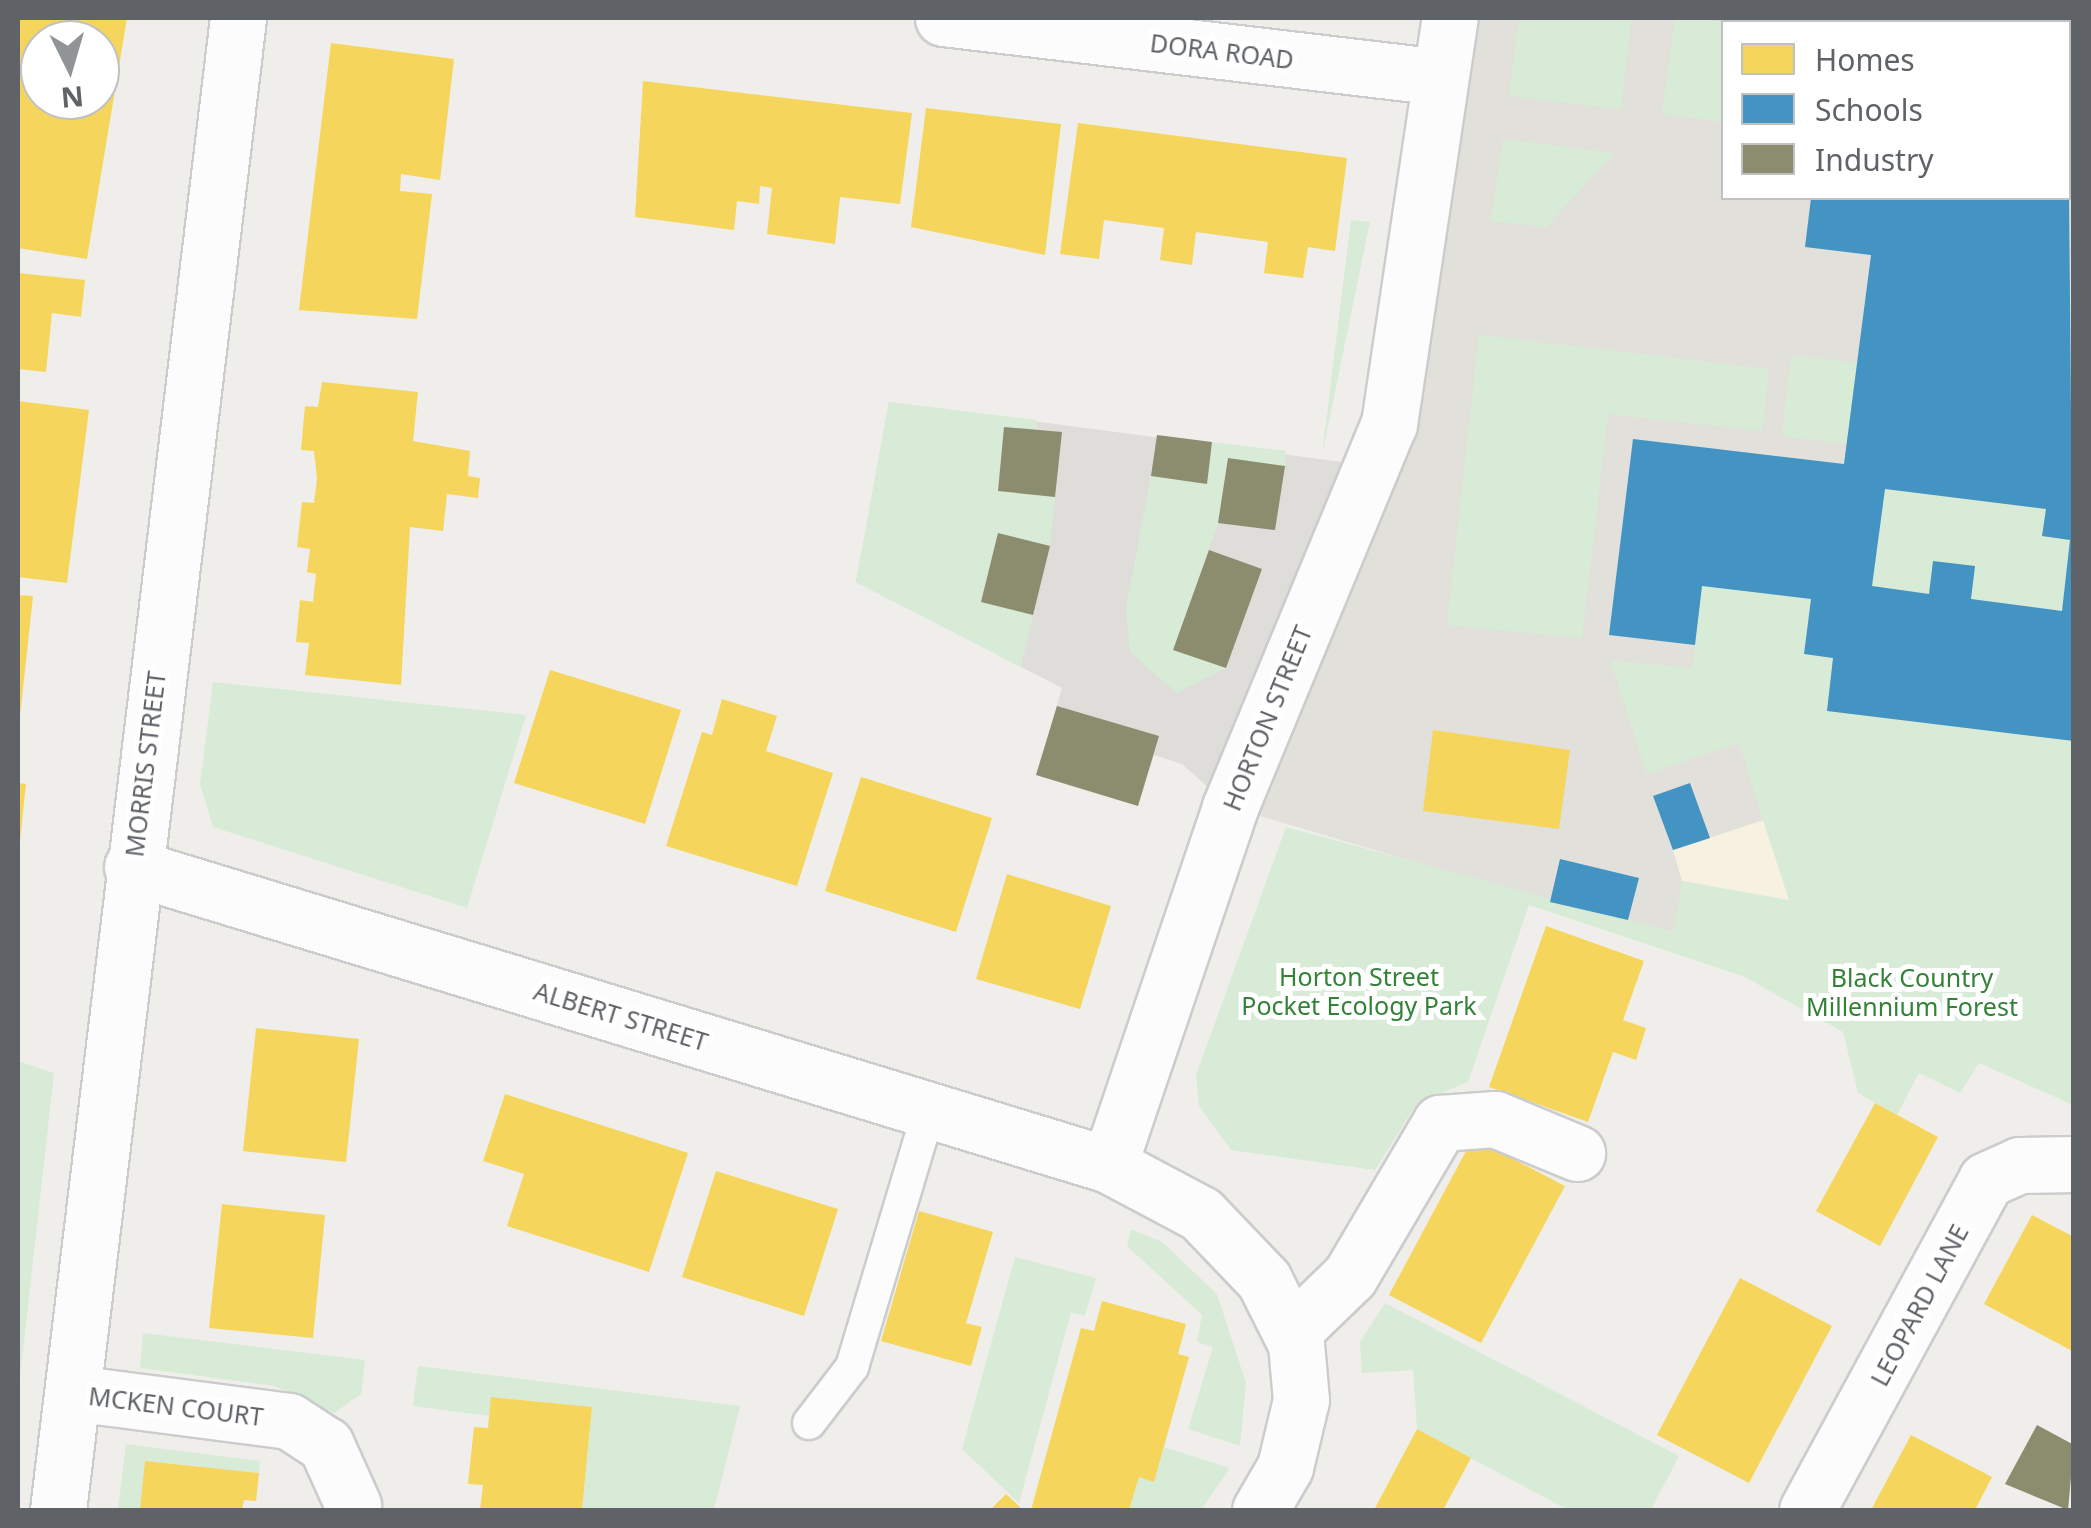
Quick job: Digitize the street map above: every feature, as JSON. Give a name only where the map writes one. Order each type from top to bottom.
[{"type":"street","name":"MORRIS STREET","points":[[58,1510],[132,867],[238,18]]},
{"type":"street","name":"DORA ROAD","points":[[944,18],[1441,77]]},
{"type":"street","name":"HORTON STREET","points":[[1109,1165],[1230,807],[1389,424],[1450,18]]},
{"type":"street","name":"ALBERT STREET","points":[[132,867],[1109,1165]]},
{"type":"street","points":[[1291,1333],[1350,1276],[1440,1124],[1495,1119],[1577,1152]]},
{"type":"street","name":"LEOPARD LANE","points":[[1807,1510],[1986,1180],[2020,1165],[2074,1164]]},
{"type":"street","points":[[1109,1165],[1202,1214],[1264,1280],[1291,1333],[1300,1400],[1285,1467],[1260,1510]]},
{"type":"street","name":"MCKEN COURT","points":[[72,1392],[288,1421],[326,1445],[353,1505]]},
{"type":"lane","points":[[808,1423],[852,1367],[928,1110]]},
{"type":"shaded area","points":[[1450,18],[2073,18],[2073,1028],[1550,902],[1230,807],[1389,424]]},
{"type":"shaded area","points":[[889,402],[1372,466],[1230,807],[1182,764],[1154,755],[1138,806],[1036,775],[1062,688],[856,582]]},
{"type":"green space","points":[[1519,18],[1631,18],[1621,109],[1509,96]]},
{"type":"green space","points":[[1675,18],[1721,21],[1721,122],[1662,114]]},
{"type":"green space","points":[[1946,18],[2053,18],[2000,20]]},
{"type":"green space","points":[[1503,139],[1615,153],[1546,227],[1491,221]]},
{"type":"green space","points":[[1351,220],[1370,222],[1322,455]]},
{"type":"green space","points":[[1479,335],[1769,369],[1762,431],[1608,414],[1582,638],[1447,625]]},
{"type":"green space","points":[[1791,355],[1857,363],[1847,444],[1782,436]]},
{"type":"green space","points":[[889,402],[1037,420],[1037,429],[1004,427],[998,490],[1055,497],[1050,546],[998,533],[981,601],[1033,615],[1021,667],[856,582]]},
{"type":"green space","points":[[1212,442],[1286,451],[1285,466],[1228,459],[1218,523],[1174,649],[1226,668],[1177,693],[1130,652],[1126,608],[1151,476],[1206,484]]},
{"type":"green space","points":[[1885,489],[2046,509],[2042,536],[2070,540],[2062,611],[1971,599],[1975,566],[1933,561],[1929,594],[1872,586]]},
{"type":"green space","points":[[1702,586],[1811,599],[1805,654],[1833,658],[1827,711],[2073,741],[2073,1105],[1979,1063],[1960,1093],[1919,1073],[1897,1115],[1858,1093],[1843,1032],[1745,977],[1529,905],[1468,1082],[1417,1103],[1375,1170],[1231,1150],[1199,1106],[1196,1075],[1286,827],[1674,932],[1682,881],[1788,899],[1739,743],[1647,774],[1610,660],[1692,668]]},
{"type":"green space","points":[[213,682],[526,715],[467,908],[213,827],[200,784]]},
{"type":"green space","points":[[18,1061],[54,1073],[18,1396]]},
{"type":"green space","points":[[1131,1229],[1162,1242],[1217,1294],[1246,1383],[1240,1446],[1188,1429],[1213,1347],[1197,1342],[1202,1315],[1127,1246]]},
{"type":"green space","points":[[1015,1257],[1096,1278],[1085,1316],[1071,1312],[1019,1503],[962,1449]]},
{"type":"green space","points":[[1385,1303],[1679,1456],[1651,1510],[1568,1510],[1417,1429],[1413,1370],[1362,1373],[1360,1342]]},
{"type":"green space","points":[[143,1333],[365,1360],[361,1394],[334,1413],[275,1386],[140,1368]]},
{"type":"green space","points":[[418,1366],[740,1406],[714,1510],[582,1510],[592,1407],[492,1397],[489,1416],[413,1406]]},
{"type":"green space","points":[[126,1444],[260,1461],[259,1473],[146,1461],[140,1510],[118,1510]]},
{"type":"green space","points":[[1164,1447],[1230,1468],[1201,1510],[1129,1510],[1139,1477],[1154,1482]]},
{"type":"sand","points":[[1763,820],[1789,900],[1682,881],[1673,850]]},
{"type":"building: Homes","points":[[18,18],[127,18],[120,60],[120,20],[20,20],[20,120],[110,120],[87,259],[18,248]]},
{"type":"building: Homes","points":[[331,43],[454,59],[440,180],[401,174],[400,191],[432,194],[417,319],[299,310]]},
{"type":"building: Homes","points":[[643,81],[912,113],[900,204],[840,197],[835,244],[767,234],[772,188],[760,186],[759,204],[737,201],[734,230],[635,217]]},
{"type":"building: Homes","points":[[926,108],[1061,124],[1045,255],[911,227]]},
{"type":"building: Homes","points":[[1078,123],[1347,158],[1335,251],[1308,247],[1303,278],[1264,273],[1268,242],[1196,232],[1192,265],[1160,260],[1164,228],[1104,220],[1099,259],[1060,254]]},
{"type":"building: Homes","points":[[18,273],[85,280],[81,317],[52,313],[46,372],[18,369]]},
{"type":"building: Homes","points":[[322,382],[418,392],[413,441],[470,451],[468,476],[480,478],[478,498],[447,494],[443,531],[410,527],[401,685],[305,675],[309,643],[296,642],[300,600],[313,602],[316,574],[307,572],[310,549],[297,547],[302,502],[314,503],[317,479],[314,451],[301,450],[305,406],[318,407]]},
{"type":"building: Homes","points":[[18,401],[89,410],[67,583],[18,577]]},
{"type":"building: Homes","points":[[18,595],[33,596],[20,716],[18,716]]},
{"type":"building: Homes","points":[[550,670],[681,710],[645,824],[514,783]]},
{"type":"building: Homes","points":[[722,699],[777,716],[766,751],[833,773],[797,886],[666,846],[702,732],[712,735]]},
{"type":"building: Homes","points":[[1433,730],[1570,750],[1559,829],[1423,811]]},
{"type":"building: Homes","points":[[861,777],[992,818],[956,932],[825,891]]},
{"type":"building: Homes","points":[[18,783],[26,784],[20,842],[18,842]]},
{"type":"building: Homes","points":[[1007,874],[1111,906],[1080,1009],[976,979]]},
{"type":"building: Homes","points":[[1546,926],[1644,961],[1623,1020],[1646,1028],[1636,1060],[1613,1052],[1588,1122],[1489,1087]]},
{"type":"building: Homes","points":[[256,1028],[359,1039],[346,1162],[243,1151]]},
{"type":"building: Homes","points":[[505,1094],[688,1153],[649,1272],[507,1226],[524,1174],[483,1161]]},
{"type":"building: Homes","points":[[1875,1103],[1938,1137],[1880,1246],[1816,1211]]},
{"type":"building: Homes","points":[[1473,1138],[1565,1186],[1481,1343],[1389,1295]]},
{"type":"building: Homes","points":[[716,1171],[838,1209],[804,1316],[682,1277]]},
{"type":"building: Homes","points":[[222,1204],[325,1215],[313,1338],[209,1328]]},
{"type":"building: Homes","points":[[919,1211],[993,1232],[966,1323],[982,1327],[971,1366],[881,1341]]},
{"type":"building: Homes","points":[[2032,1215],[2074,1237],[2074,1352],[1984,1304]]},
{"type":"building: Homes","points":[[1740,1278],[1832,1326],[1749,1483],[1657,1435]]},
{"type":"building: Homes","points":[[1102,1301],[1186,1324],[1178,1354],[1189,1357],[1154,1482],[1139,1477],[1129,1510],[1031,1510],[1081,1328],[1094,1331]]},
{"type":"building: Homes","points":[[491,1397],[592,1407],[582,1510],[480,1510],[483,1485],[468,1484],[474,1427],[488,1428]]},
{"type":"building: Homes","points":[[1417,1429],[1471,1458],[1443,1510],[1374,1510]]},
{"type":"building: Homes","points":[[1911,1435],[1992,1477],[1975,1510],[1871,1510]]},
{"type":"building: Homes","points":[[145,1461],[259,1473],[256,1501],[244,1500],[242,1510],[140,1510]]},
{"type":"building: Homes","points":[[1006,1494],[1023,1510],[990,1510]]},
{"type":"building: Schools","points":[[1710,18],[1946,18],[1946,20],[1721,20]]},
{"type":"building: Schools","points":[[2053,18],[2074,18],[2074,64],[2071,20]]},
{"type":"building: Schools","points":[[1811,200],[2069,200],[2074,741],[1827,711],[1833,658],[1804,654],[1811,599],[1702,586],[1695,645],[1609,635],[1633,439],[1844,464],[1871,255],[1805,247]],"holes":[[[1885,489],[2046,509],[2042,536],[2070,540],[2062,611],[1971,599],[1975,566],[1933,561],[1929,594],[1872,586]]]},
{"type":"building: Schools","points":[[1690,783],[1710,838],[1673,850],[1653,796]]},
{"type":"building: Schools","points":[[1560,859],[1639,878],[1628,920],[1550,902]]},
{"type":"building: Industry","points":[[1004,427],[1062,432],[1055,497],[998,491]]},
{"type":"building: Industry","points":[[1157,435],[1212,442],[1207,484],[1151,476]]},
{"type":"building: Industry","points":[[1228,458],[1285,466],[1275,530],[1218,523]]},
{"type":"building: Industry","points":[[998,533],[1050,546],[1033,615],[981,602]]},
{"type":"building: Industry","points":[[1209,550],[1262,569],[1226,668],[1173,650]]},
{"type":"building: Industry","points":[[1057,706],[1159,736],[1138,806],[1036,775]]},
{"type":"building: Industry","points":[[2037,1425],[2074,1445],[2068,1510],[2005,1484]]},
{"type":"park label","name":"Horton Street Pocket Ecology Park","points":[[1359,992]]},
{"type":"park label","name":"Black Country Millennium Forest","points":[[1912,992]]}]
